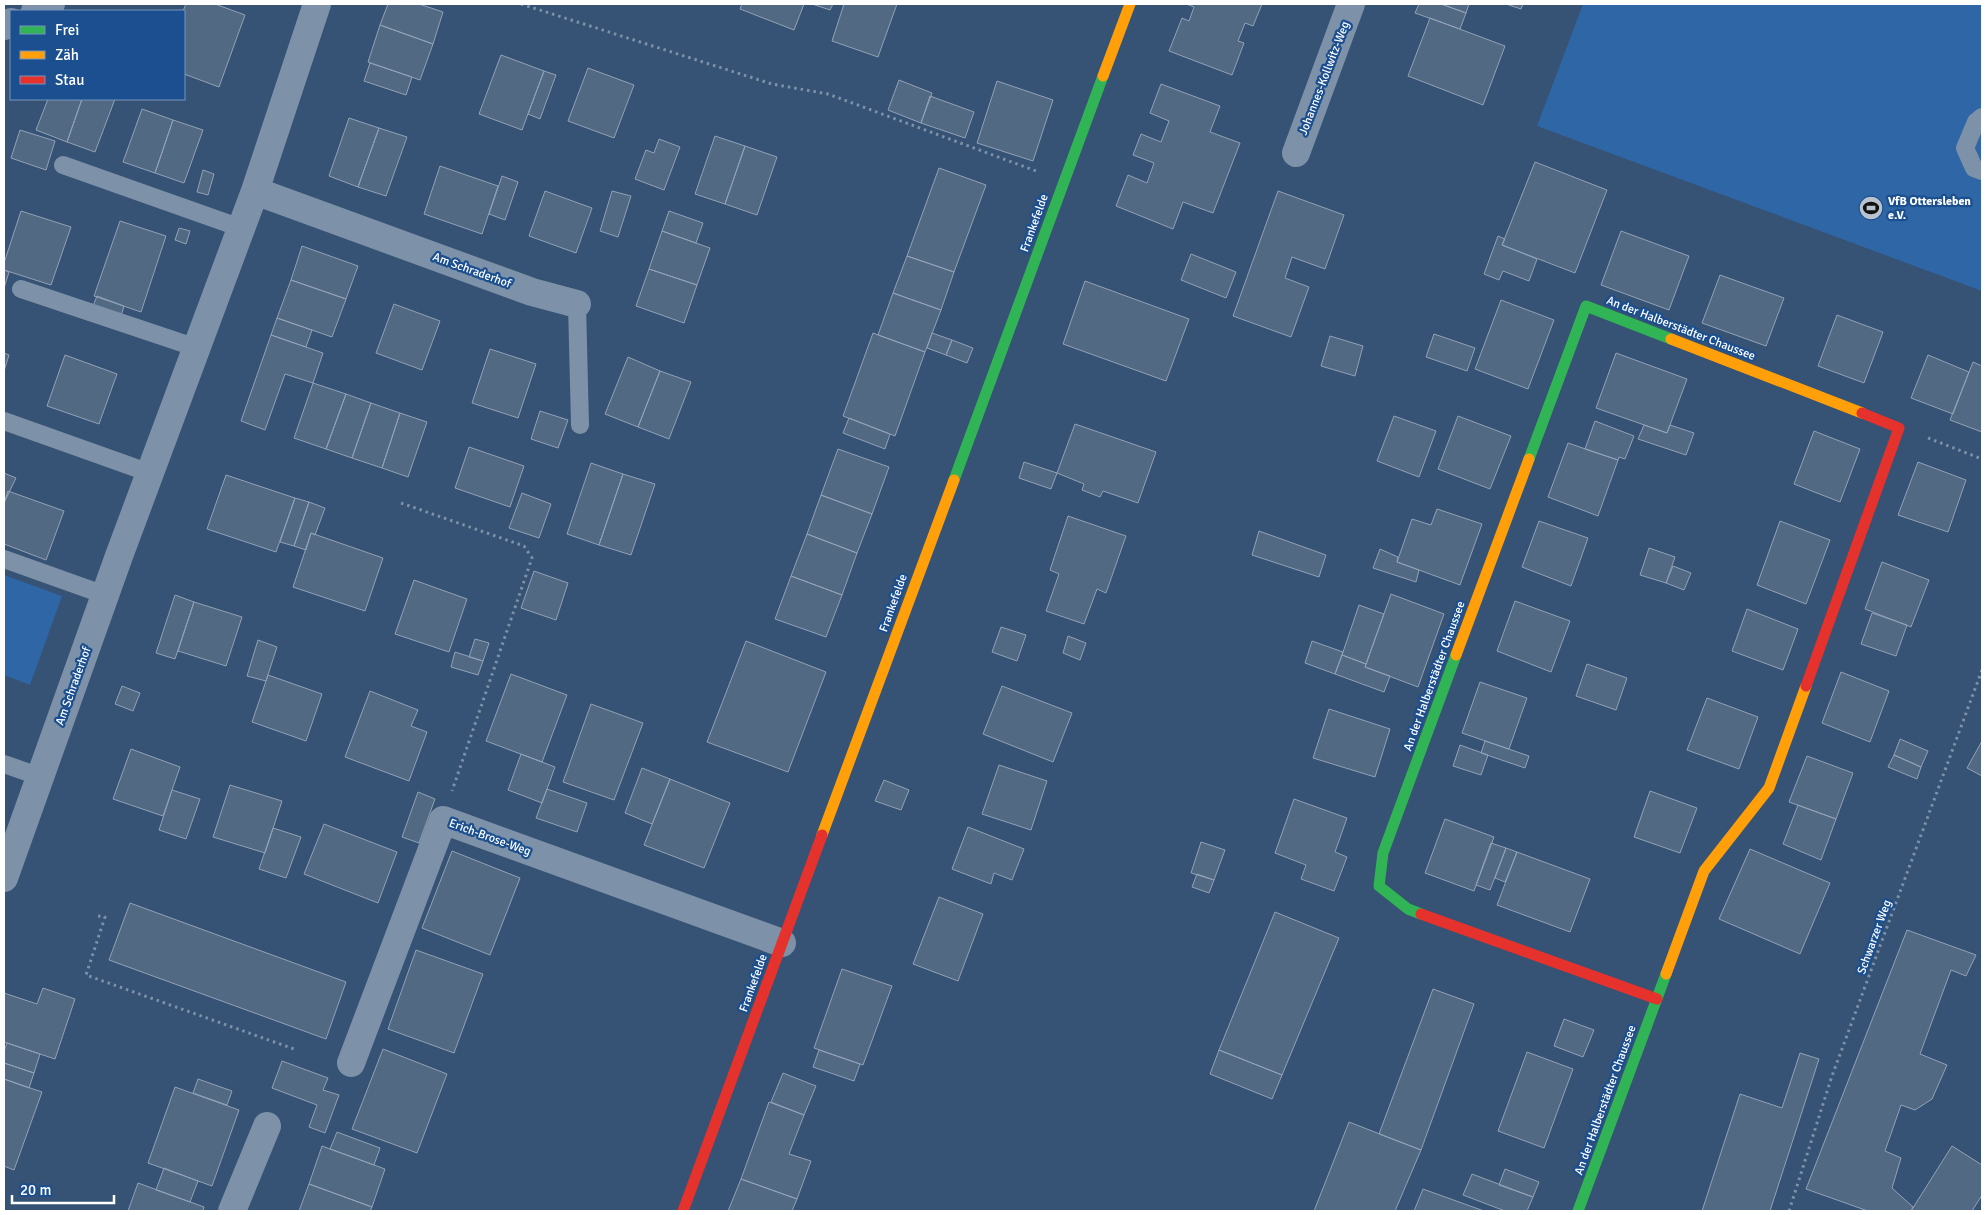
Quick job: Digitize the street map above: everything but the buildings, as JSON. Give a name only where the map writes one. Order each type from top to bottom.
[{"type":"street","points":[[37,10],[51,4]]},
{"type":"street","name":"Am Schraderhof","points":[[5,871],[255,191],[317,4]]},
{"type":"street","name":"Frankefelde","points":[[683,1211],[1130,4]]},
{"type":"street","name":"Johannes-Kollwitz-Weg","points":[[1296,153],[1352,4]]},
{"type":"street","name":"Am Schraderhof","points":[[255,191],[532,292],[577,304]]},
{"type":"street","name":"An der Halberstädter Chaussee","points":[[1578,1211],[1657,998],[1704,871],[1769,788],[1899,428],[1586,306],[1383,852],[1379,886],[1408,909],[1657,998]]},
{"type":"street","name":"Erich-Brose-Weg","points":[[352,1063],[443,820],[782,943]]},
{"type":"street","points":[[232,1211],[267,1126]]},
{"type":"lane","points":[[1982,117],[1976,122],[1965,148],[1974,168],[1982,171]]},
{"type":"lane","points":[[63,165],[241,228]]},
{"type":"lane","points":[[21,288],[197,348]]},
{"type":"lane","name":"Am Schraderhof","points":[[577,304],[580,425]]},
{"type":"lane","points":[[4,421],[150,473]]},
{"type":"lane","points":[[4,559],[105,595]]},
{"type":"lane","points":[[4,764],[41,777]]},
{"type":"path","points":[[521,4],[772,84],[828,94],[1064,181]]},
{"type":"path","points":[[1899,428],[1982,459]]},
{"type":"path","points":[[401,504],[524,546],[532,558],[443,820]]},
{"type":"path","name":"Schwarzer Weg","points":[[1789,1211],[1832,1076],[1982,670]]},
{"type":"path","points":[[98,916],[105,917],[86,975],[294,1049]]},
{"type":"shaded area","name":"VfB Ottersleben e.V.","points":[[1583,4],[1982,4],[1982,291],[1537,126]]},
{"type":"shaded area","points":[[4,575],[62,596],[30,685],[4,675]]},
{"type":"traffic: fast","points":[[954,480],[1103,76]]},
{"type":"traffic: fast","points":[[1529,459],[1586,306],[1671,339]]},
{"type":"traffic: fast","points":[[1421,914],[1408,909],[1379,886],[1383,853],[1456,655]]},
{"type":"traffic: fast","points":[[1578,1211],[1666,974]]},
{"type":"traffic: slow","points":[[1103,76],[1130,4]]},
{"type":"traffic: slow","points":[[1671,339],[1862,413]]},
{"type":"traffic: slow","points":[[1456,655],[1529,459]]},
{"type":"traffic: slow","points":[[822,835],[954,480]]},
{"type":"traffic: slow","points":[[1666,974],[1704,871],[1769,788],[1806,686]]},
{"type":"traffic: jam","points":[[1806,686],[1899,428],[1862,413]]},
{"type":"traffic: jam","points":[[683,1211],[822,835]]},
{"type":"traffic: jam","points":[[1421,914],[1657,999]]},
{"type":"place","name":"VfB Ottersleben e.V.","points":[[1871,208]]}]
